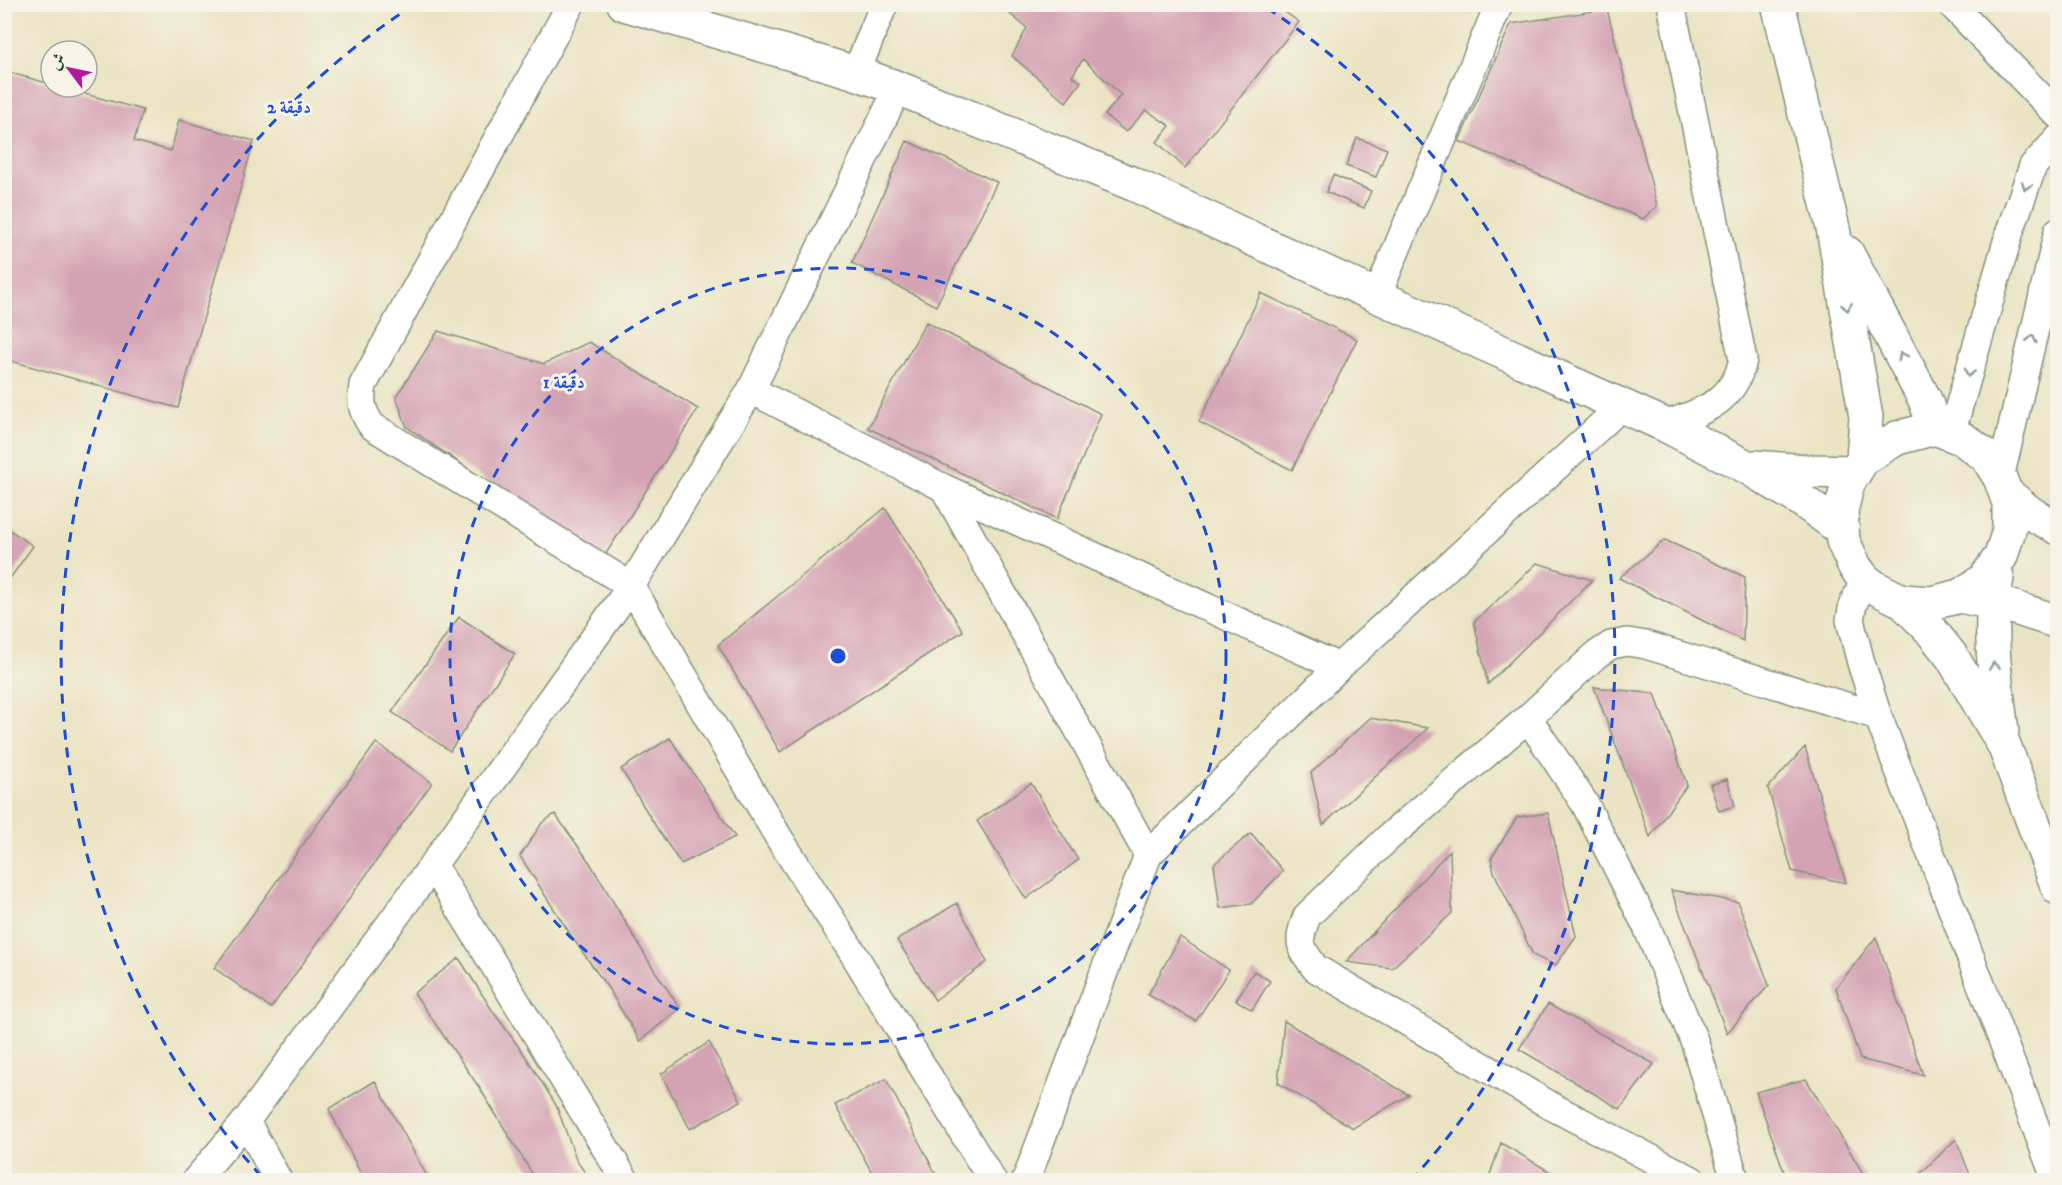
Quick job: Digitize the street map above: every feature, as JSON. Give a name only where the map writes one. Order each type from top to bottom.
[{"type":"street","points":[[571,4],[363,385],[360,400],[363,414],[372,426],[631,586],[779,838],[853,953],[992,1180]]},
{"type":"street","points":[[624,4],[856,73],[1133,184],[1665,425],[1747,466],[1800,499],[1841,529]]},
{"type":"street","points":[[856,73],[884,4]]},
{"type":"street","points":[[1377,296],[1499,4]]},
{"type":"street","points":[[1665,425],[1709,408],[1728,393],[1739,376],[1743,360],[1671,4]]},
{"type":"street","points":[[1778,4],[1833,228],[1866,417],[1859,465],[1848,483],[1841,511],[1843,541],[1855,567],[1865,580],[1902,601],[1929,628],[1952,657],[2004,745],[2058,888]]},
{"type":"street","points":[[1951,4],[2058,115]]},
{"type":"street","points":[[196,1180],[246,1121],[433,865],[631,586],[751,390],[898,88]]},
{"type":"street","points":[[1943,431],[2032,166],[2058,139]]},
{"type":"street","points":[[1833,228],[1943,431]]},
{"type":"street","points":[[2002,485],[2058,231]]},
{"type":"street","points":[[751,390],[945,488],[1339,667]]},
{"type":"street","points":[[1026,1180],[1148,855],[1339,667],[1622,406]]},
{"type":"street","points":[[1747,466],[1806,471],[1859,465],[1897,438],[1943,431],[1963,439],[1987,458],[2009,503],[2009,530],[2001,556],[1992,602],[1992,654],[2004,745]]},
{"type":"street","points":[[2002,485],[2030,513],[2058,528]]},
{"type":"street","points":[[945,488],[1148,855]]},
{"type":"street","points":[[1902,601],[1932,603],[1960,596],[1984,580],[2001,556]]},
{"type":"street","points":[[1865,580],[1852,604],[1850,620],[1861,663],[1878,716],[2055,1180]]},
{"type":"street","points":[[1960,596],[2012,606],[2058,622]]},
{"type":"street","points":[[1692,1180],[1554,1107],[1315,968],[1301,948],[1302,931],[1307,916],[1389,837],[1528,718],[1596,655],[1611,645],[1627,642],[1646,645],[1878,716]]},
{"type":"street","points":[[1528,718],[1585,804],[1647,927],[1695,1043],[1735,1180]]},
{"type":"street","points":[[433,865],[625,1180]]},
{"type":"street","points":[[246,1121],[278,1180]]},
{"type":"building","points":[[998,4],[1273,4],[1299,22],[1185,168],[1157,142],[1170,126],[1146,110],[1126,132],[1105,115],[1121,95],[1083,59],[1072,76],[1081,82],[1066,102],[1012,56],[1027,28]]},
{"type":"building","points":[[1447,5],[1472,5],[1469,13]]},
{"type":"building","points":[[1607,9],[1657,206],[1643,219],[1459,141],[1511,24]]},
{"type":"building","points":[[4,71],[39,81],[39,99],[99,98],[143,110],[134,141],[171,151],[179,120],[254,141],[178,408],[4,359]]},
{"type":"building","points":[[1357,138],[1387,149],[1376,177],[1346,166]]},
{"type":"building","points":[[907,141],[997,182],[936,306],[852,263]]},
{"type":"building","points":[[1333,175],[1371,191],[1364,208],[1326,192]]},
{"type":"building","points":[[1261,293],[1357,339],[1292,470],[1199,422]]},
{"type":"building","points":[[926,322],[1101,414],[1057,519],[868,428]]},
{"type":"building","points":[[438,331],[544,364],[589,342],[698,409],[602,560],[407,427],[396,397]]},
{"type":"building","points":[[885,508],[963,631],[780,752],[718,645]]},
{"type":"building","points":[[4,526],[33,546],[4,587]]},
{"type":"building","points":[[1665,540],[1745,577],[1743,641],[1619,578]]},
{"type":"building","points":[[1537,563],[1592,580],[1488,684],[1474,622]]},
{"type":"building","points":[[459,617],[515,654],[450,751],[392,712]]},
{"type":"building","points":[[1594,687],[1655,694],[1687,785],[1650,837]]},
{"type":"building","points":[[1370,718],[1428,728],[1323,825],[1311,773]]},
{"type":"building","points":[[670,738],[735,837],[681,864],[621,769]]},
{"type":"building","points":[[376,743],[432,783],[271,1008],[214,968]]},
{"type":"building","points":[[1805,747],[1846,883],[1792,871],[1768,788]]},
{"type":"building","points":[[1727,779],[1735,806],[1719,811],[1710,785]]},
{"type":"building","points":[[1031,783],[1078,860],[1026,899],[977,821]]},
{"type":"building","points":[[1548,813],[1576,936],[1555,966],[1533,955],[1494,872],[1491,859],[1517,817]]},
{"type":"building","points":[[555,814],[590,863],[651,965],[680,1008],[640,1041],[610,991],[520,856],[542,823]]},
{"type":"building","points":[[1251,833],[1283,871],[1251,904],[1220,908],[1214,864]]},
{"type":"building","points":[[1450,850],[1452,913],[1392,968],[1346,962]]},
{"type":"building","points":[[1671,890],[1738,902],[1769,985],[1727,1033]]},
{"type":"building","points":[[957,903],[987,962],[935,1000],[897,940]]},
{"type":"building","points":[[1180,937],[1229,970],[1196,1021],[1148,995]]},
{"type":"building","points":[[1876,937],[1923,1075],[1860,1059],[1836,988]]},
{"type":"building","points":[[459,958],[556,1105],[577,1161],[590,1180],[536,1180],[479,1087],[414,993]]},
{"type":"building","points":[[1254,971],[1270,981],[1252,1010],[1236,1000]]},
{"type":"building","points":[[1548,1004],[1654,1064],[1620,1109],[1519,1049]]},
{"type":"building","points":[[1284,1021],[1409,1095],[1353,1128],[1278,1083]]},
{"type":"building","points":[[709,1042],[741,1101],[690,1129],[661,1074]]},
{"type":"building","points":[[886,1079],[938,1178],[933,1180],[876,1180],[835,1105]]},
{"type":"building","points":[[1806,1079],[1867,1180],[1787,1180],[1756,1092]]},
{"type":"building","points":[[375,1081],[429,1180],[364,1180],[329,1109]]},
{"type":"building","points":[[1956,1139],[1972,1180],[1914,1180]]},
{"type":"building","points":[[1501,1143],[1564,1180],[1488,1180]]}]
